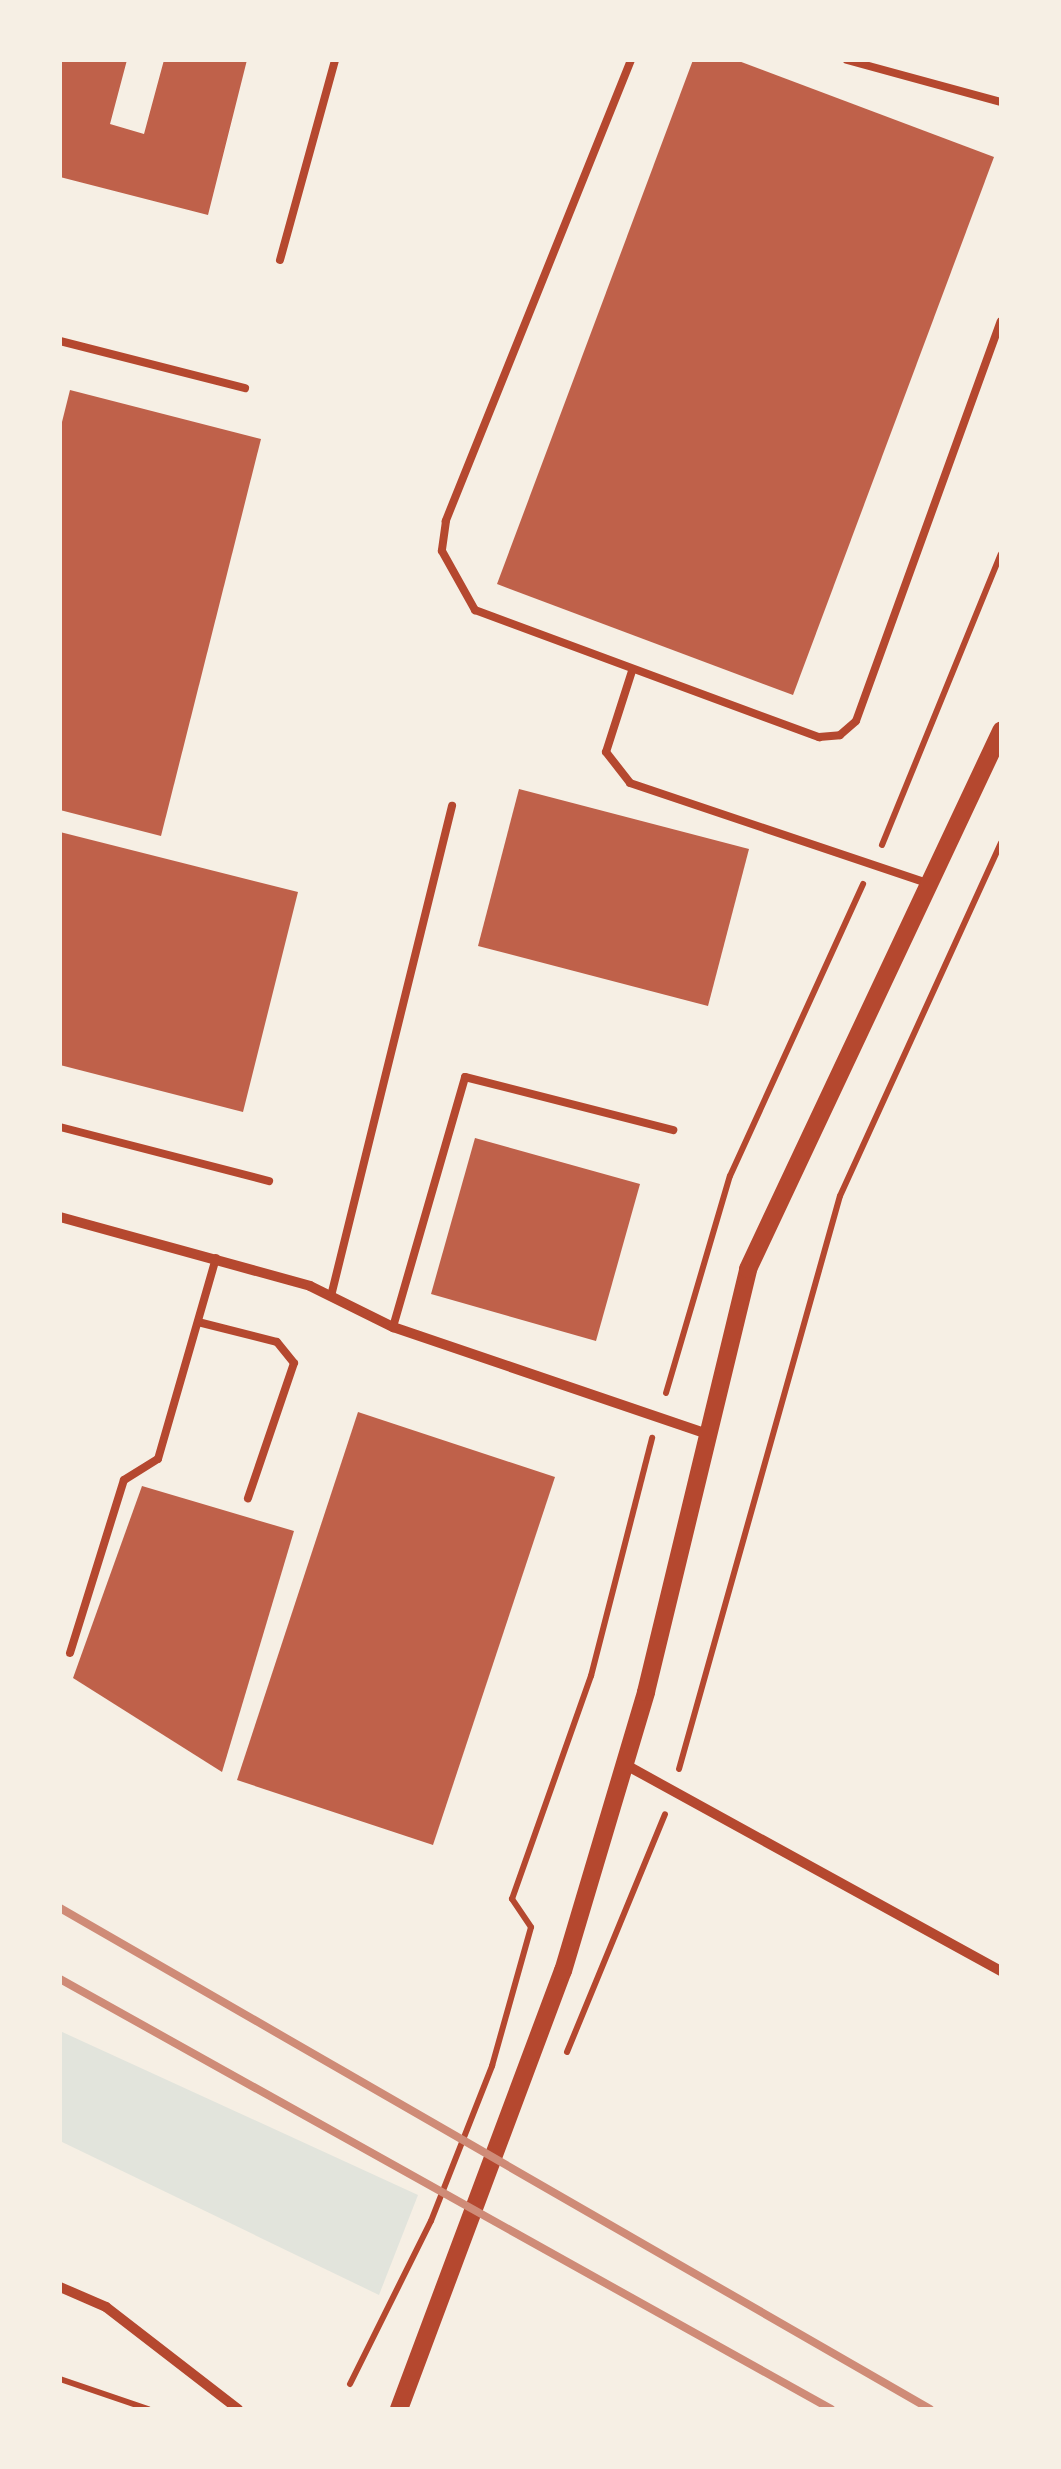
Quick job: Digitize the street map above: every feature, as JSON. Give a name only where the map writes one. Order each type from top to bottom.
[{"type":"street","points":[[399,2409],[563,1971],[626,1765],[712,1436],[748,1269],[1001,731]]},
{"type":"street","points":[[60,1217],[216,1258],[330,1296],[392,1327],[657,1422],[712,1436]]},
{"type":"street","points":[[626,1765],[676,1786],[1001,1971]]},
{"type":"street","points":[[60,2287],[106,2306],[238,2409]]},
{"type":"lane","points":[[280,260],[334,60]]},
{"type":"lane","points":[[631,60],[476,434],[442,552],[475,610],[632,671],[819,736],[856,721],[1001,321]]},
{"type":"lane","points":[[847,60],[1001,102]]},
{"type":"lane","points":[[60,341],[244,388]]},
{"type":"lane","points":[[632,671],[606,752],[630,784],[931,884]]},
{"type":"lane","points":[[330,1296],[452,806]]},
{"type":"lane","points":[[392,1327],[465,1077],[673,1130]]},
{"type":"lane","points":[[60,1127],[269,1181]]},
{"type":"lane","points":[[70,1653],[124,1480],[158,1459],[216,1258]]},
{"type":"lane","points":[[198,1322],[278,1342],[294,1363],[248,1498]]},
{"type":"path","points":[[350,2384],[431,2221],[492,2066],[531,1928],[512,1899],[592,1676],[657,1422],[730,1176],[872,866],[1001,554]]},
{"type":"path","points":[[558,2068],[676,1786],[840,1196],[1001,842]]},
{"type":"path","points":[[60,2379],[148,2409]]},
{"type":"shaded area","points":[[60,2031],[418,2195],[379,2295],[60,2141]]},
{"type":"building","points":[[60,60],[127,60],[110,124],[144,134],[164,60],[247,60],[208,215],[60,177]]},
{"type":"building","points":[[693,60],[736,60],[994,157],[793,695],[497,584]]},
{"type":"building","points":[[70,390],[261,439],[161,836],[60,810],[60,430]]},
{"type":"building","points":[[519,789],[749,849],[708,1006],[478,946]]},
{"type":"building","points":[[60,832],[298,892],[243,1112],[60,1065]]},
{"type":"building","points":[[475,1138],[640,1184],[596,1341],[431,1294]]},
{"type":"building","points":[[358,1412],[555,1477],[433,1845],[237,1780]]},
{"type":"building","points":[[142,1486],[294,1531],[222,1772],[73,1678]]},
{"type":"railway","points":[[60,1908],[930,2409]]},
{"type":"railway","points":[[60,1979],[831,2409]]}]
